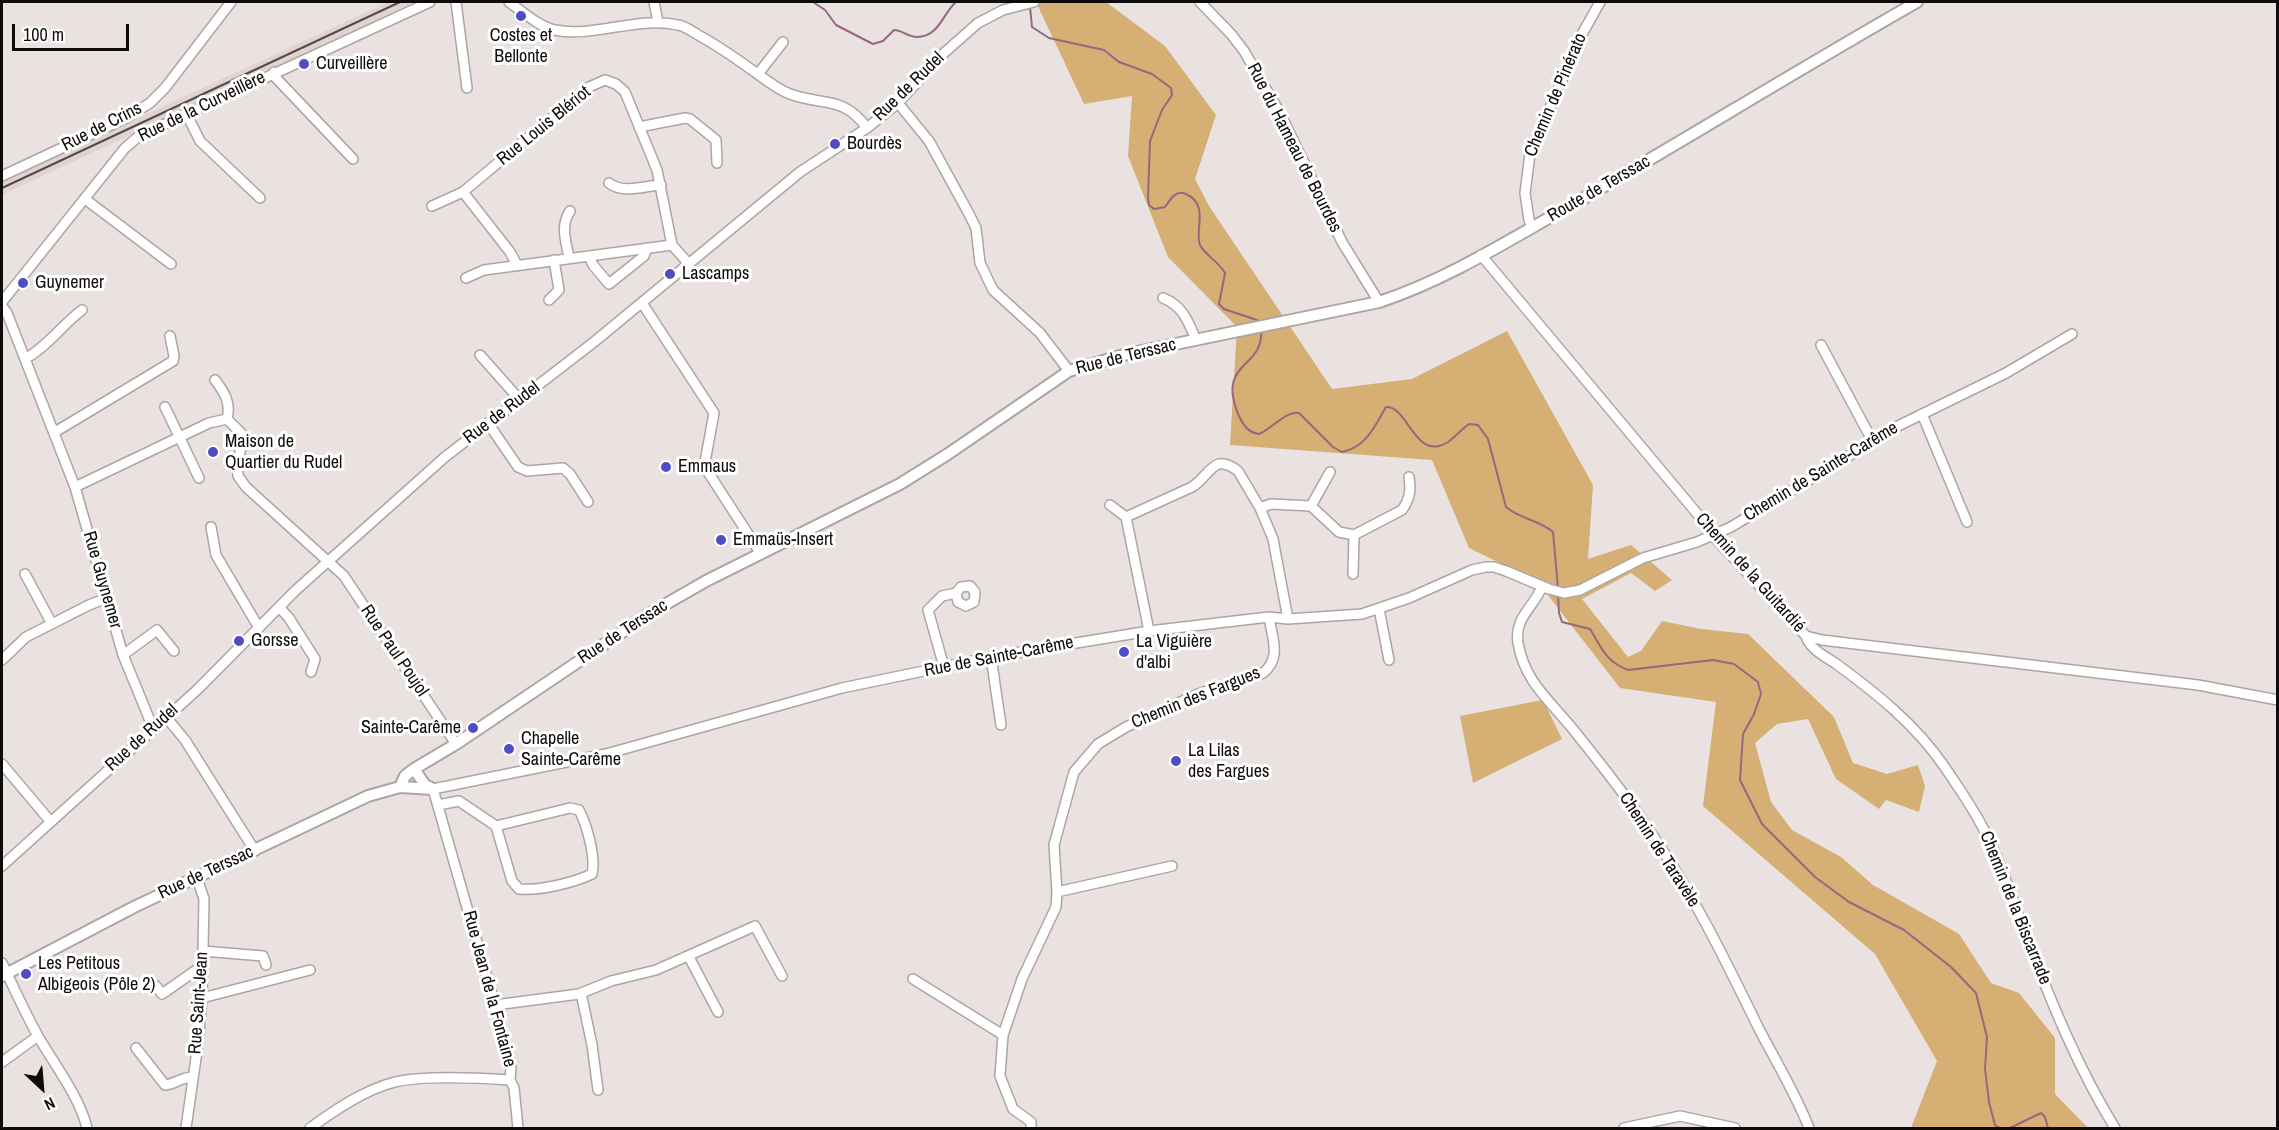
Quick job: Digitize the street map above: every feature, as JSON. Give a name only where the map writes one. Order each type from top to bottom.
[{"type":"street","name":"Rue de Crins","points":[[2,176],[126,118],[150,103],[165,88],[231,2]]},
{"type":"street","name":"Rue de la Curveillère","points":[[2,304],[131,142],[156,127],[430,2]]},
{"type":"street","points":[[456,2],[467,88]]},
{"type":"street","points":[[509,2],[537,23],[554,30],[570,31],[658,21],[681,25],[714,43],[790,94],[825,100],[843,106],[855,114],[867,128]]},
{"type":"street","points":[[654,2],[658,21]]},
{"type":"street","name":"Rue du Hameau de Bourdes","points":[[1200,2],[1244,51],[1280,113],[1342,242],[1378,302]]},
{"type":"street","name":"Chemin de Pinérato","points":[[1532,227],[1525,193],[1530,154],[1581,36],[1600,2]]},
{"type":"street","name":"Route de Terssac","points":[[1261,326],[1378,302],[1418,288],[1532,227],[1670,148],[1917,2]]},
{"type":"street","name":"Rue de Rudel","points":[[2,866],[197,690],[279,607],[430,469],[642,303],[800,172],[867,128],[898,103],[944,53],[978,22],[1003,10],[1030,3]]},
{"type":"street","points":[[758,74],[783,42]]},
{"type":"street","name":"Rue de la Curveillère","points":[[274,72],[276,78],[314,120],[353,159]]},
{"type":"street","name":"Rue Louis Blériot","points":[[432,206],[463,192],[596,83],[605,80],[619,86],[625,92],[661,184],[672,245]]},
{"type":"street","points":[[898,103],[929,141],[968,212],[976,228],[980,263],[993,290],[1040,333],[1069,371]]},
{"type":"street","points":[[186,113],[200,141],[260,198]]},
{"type":"street","points":[[639,127],[690,119],[716,140],[717,163]]},
{"type":"street","points":[[609,183],[616,189],[661,184]]},
{"type":"street","points":[[463,192],[510,252],[517,265]]},
{"type":"street","points":[[85,199],[171,264]]},
{"type":"street","points":[[569,258],[564,225],[570,211]]},
{"type":"street","points":[[466,278],[476,272],[517,265],[672,245],[689,264]]},
{"type":"street","points":[[589,256],[592,265],[609,284],[644,255],[647,248]]},
{"type":"street","name":"Chemin de la Guitardié","points":[[1481,255],[1705,523],[1713,536],[1723,544],[1806,636],[1822,640],[2198,685],[2277,700]]},
{"type":"street","points":[[549,300],[559,290],[554,260]]},
{"type":"street","points":[[1162,298],[1180,309],[1196,340]]},
{"type":"street","points":[[642,303],[714,413],[705,462],[706,469],[761,554]]},
{"type":"street","name":"Rue Guynemer","points":[[2,304],[55,432],[75,487],[123,655],[153,728]]},
{"type":"street","points":[[25,359],[34,354],[81,310]]},
{"type":"street","name":"Rue de Terssac","points":[[4,975],[124,912],[368,796],[400,787],[405,776],[414,769],[456,744],[652,612],[862,504],[919,472],[1069,371],[1127,354],[1261,326]]},
{"type":"street","name":"Chemin de Sainte-Carême","points":[[1564,593],[1580,590],[1643,558],[1713,536],[1922,414],[2006,373],[2072,334]]},
{"type":"street","points":[[55,432],[173,362],[170,336]]},
{"type":"street","points":[[1821,345],[1873,442]]},
{"type":"street","points":[[480,355],[520,399]]},
{"type":"street","points":[[75,487],[209,423],[227,420],[229,406],[227,398],[215,380]]},
{"type":"street","points":[[165,408],[199,478]]},
{"type":"street","points":[[1922,414],[1966,522]]},
{"type":"street","name":"Rue Paul Poujol","points":[[227,420],[241,433],[243,445],[237,464],[238,476],[246,487],[344,576],[456,744]]},
{"type":"street","points":[[488,423],[518,467],[527,471],[563,468],[570,474],[588,502]]},
{"type":"street","points":[[1126,517],[1192,487],[1200,482],[1211,467],[1225,463],[1238,471],[1260,508],[1273,539],[1288,619]]},
{"type":"street","points":[[1311,506],[1330,472]]},
{"type":"street","points":[[1260,508],[1271,504],[1311,506],[1339,532],[1354,535],[1402,510],[1408,503],[1411,488],[1408,477]]},
{"type":"street","points":[[1110,505],[1126,517],[1149,631]]},
{"type":"street","points":[[211,527],[216,555],[259,628]]},
{"type":"street","points":[[1353,574],[1354,535]]},
{"type":"street","name":"Rue de Sainte-Carême","points":[[433,789],[606,754],[842,688],[991,657],[1149,631],[1269,617],[1288,619],[1337,617],[1380,609],[1472,570],[1486,567],[1506,571],[1545,588],[1564,593]]},
{"type":"street","points":[[25,574],[52,624]]},
{"type":"street","name":"Chemin de Taravèle","points":[[1545,588],[1522,615],[1517,630],[1524,666],[1540,693],[1576,733],[1671,862],[1713,936],[1809,1128]]},
{"type":"street","points":[[944,667],[928,610],[942,596],[956,593]]},
{"type":"street","points":[[2,660],[26,637],[107,598]]},
{"type":"street","points":[[279,607],[289,618],[315,659],[310,672]]},
{"type":"street","points":[[1380,609],[1389,660]]},
{"type":"street","name":"Chemin des Fargues","points":[[1031,1128],[1031,1122],[1013,1109],[1000,1076],[1003,1035],[1022,979],[1056,908],[1054,845],[1074,772],[1098,744],[1126,727],[1198,694],[1263,673],[1270,667],[1275,656],[1269,617]]},
{"type":"street","points":[[123,655],[156,630],[174,651]]},
{"type":"street","name":"Chemin de la Biscarrade","points":[[1806,636],[1811,646],[1872,690],[1897,712],[1932,749],[1985,830],[2061,1021],[2091,1087],[2115,1128]]},
{"type":"street","points":[[991,657],[1000,725]]},
{"type":"street","points":[[166,717],[190,748],[255,851]]},
{"type":"street","points":[[2,764],[50,821]]},
{"type":"street","name":"Rue Jean de la Fontaine","points":[[310,1128],[342,1106],[393,1083],[417,1078],[510,1080],[511,1068],[495,1005],[433,789],[424,785],[414,769]]},
{"type":"street","points":[[400,787],[433,789]]},
{"type":"street","points":[[438,806],[459,801],[496,826],[512,881],[519,889],[530,890],[592,874],[594,866],[584,819],[579,810],[570,808],[496,826]]},
{"type":"street","points":[[1057,892],[1172,866]]},
{"type":"street","name":"Rue Saint-Jean","points":[[186,1128],[202,998],[204,899],[197,878]]},
{"type":"street","points":[[495,1005],[581,993],[611,981],[656,970],[755,926],[782,975]]},
{"type":"street","points":[[203,951],[263,956],[266,965]]},
{"type":"street","points":[[689,957],[718,1012]]},
{"type":"street","points":[[2,963],[4,975],[69,1089],[87,1128]]},
{"type":"street","points":[[156,986],[162,994],[202,966]]},
{"type":"street","points":[[202,998],[310,970]]},
{"type":"street","points":[[913,980],[1003,1035]]},
{"type":"street","points":[[581,993],[592,1044],[598,1090]]},
{"type":"street","points":[[2,1062],[38,1036]]},
{"type":"street","points":[[136,1048],[165,1085],[184,1077],[193,1077]]},
{"type":"street","points":[[510,1080],[514,1088],[518,1128]]},
{"type":"street","points":[[1624,1128],[1680,1116],[1735,1128]]},
{"type":"shaded area","points":[[388,2],[415,2],[2,195],[2,181]]},
{"type":"shaded area","points":[[1036,2],[1106,2],[1165,46],[1216,115],[1195,179],[1209,206],[1332,389],[1412,379],[1507,331],[1593,485],[1588,559],[1631,545],[1672,580],[1655,591],[1631,573],[1582,599],[1628,657],[1641,651],[1662,621],[1701,629],[1748,634],[1834,717],[1853,763],[1887,774],[1918,765],[1925,786],[1919,812],[1886,800],[1879,809],[1836,779],[1808,719],[1777,724],[1755,743],[1771,802],[1792,830],[1841,857],[1873,885],[1959,934],[1991,983],[2019,993],[2055,1038],[2055,1094],[2088,1128],[1911,1128],[1937,1061],[1875,954],[1703,806],[1716,702],[1620,688],[1537,581],[1469,548],[1432,460],[1230,445],[1237,327],[1168,257],[1128,156],[1132,96],[1084,104]]},
{"type":"shaded area","points":[[1543,700],[1562,739],[1473,783],[1460,716]]},
{"type":"waterway","points":[[813,2],[825,10],[836,25],[873,44],[883,41],[894,30],[917,37],[931,33],[956,2]]},
{"type":"waterway","points":[[1030,7],[1032,27],[1049,38],[1104,50],[1119,62],[1152,74],[1171,88],[1172,95],[1162,110],[1150,141],[1149,205],[1154,209],[1165,207],[1179,193],[1186,194],[1193,199],[1199,211],[1200,245],[1225,273],[1219,304],[1224,309],[1261,323]]},
{"type":"waterway","points":[[1261,329],[1256,352],[1236,375],[1233,385],[1233,398],[1239,416],[1247,428],[1259,434],[1284,417],[1299,413],[1333,447],[1342,452],[1364,440],[1386,407],[1394,409],[1427,445],[1437,446],[1448,442],[1469,424],[1478,425],[1488,439],[1506,507],[1553,532],[1558,589]]},
{"type":"waterway","points":[[1558,595],[1562,622],[1590,629],[1609,658],[1628,670],[1713,660],[1734,664],[1758,682],[1761,694],[1754,714],[1743,734],[1740,780],[1762,824],[1815,877],[1849,902],[1904,930],[1951,967],[1976,993],[1987,1037],[1985,1069],[1989,1102],[1995,1125],[2000,1128]]},
{"type":"waterway","points":[[2010,1128],[2041,1113],[2045,1117],[2048,1128]]},
{"type":"railway","points":[[2,188],[400,2]]},
{"type":"place","name":"Costes et Bellonte","points":[[521,16]]},
{"type":"place","name":"Curveillère","points":[[304,64]]},
{"type":"place","name":"Bourdès","points":[[835,144]]},
{"type":"place","name":"Lascamps","points":[[670,274]]},
{"type":"place","name":"Guynemer","points":[[23,283]]},
{"type":"place","name":"Maison de Quartier du Rudel","points":[[213,452]]},
{"type":"place","name":"Emmaus","points":[[666,467]]},
{"type":"place","name":"Emmaüs-Insert","points":[[721,540]]},
{"type":"place","name":"Gorsse","points":[[239,641]]},
{"type":"place","name":"La Viguière d'albi","points":[[1124,652]]},
{"type":"place","name":"Sainte-Carême","points":[[473,728]]},
{"type":"place","name":"Chapelle Sainte-Carême","points":[[509,749]]},
{"type":"place","name":"La Lilas des Fargues","points":[[1176,761]]},
{"type":"place","name":"Les Petitous Albigeois (Pôle 2)","points":[[26,974]]}]
